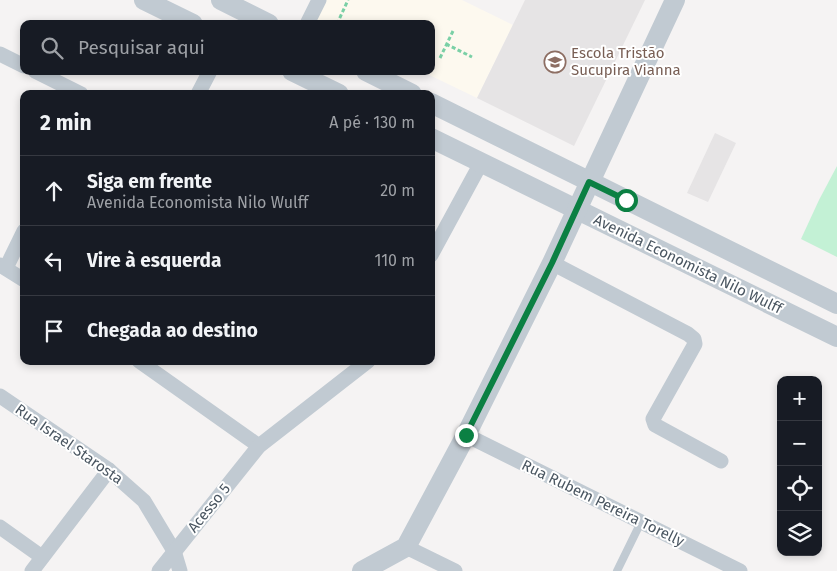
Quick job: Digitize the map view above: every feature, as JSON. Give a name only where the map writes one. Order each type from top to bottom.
[{"type":"street","points":[[144,0],[185,20]]},
{"type":"street","points":[[221,0],[261,20]]},
{"type":"street","points":[[309,20],[318,0]]},
{"type":"street","points":[[362,571],[406,547],[466,435],[552,263],[675,0]]},
{"type":"street","points":[[0,54],[20,64]]},
{"type":"street","points":[[43,75],[73,90]]},
{"type":"street","points":[[200,90],[208,75]]},
{"type":"street","points":[[300,75],[332,90]]},
{"type":"street","points":[[374,75],[404,90]]},
{"type":"street","name":"Avenida Economista Nilo Wulff","points":[[435,110],[589,182],[837,304]]},
{"type":"street","name":"Avenida Economista Nilo Wulff","points":[[435,140],[837,337]]},
{"type":"street","points":[[435,248],[481,163]]},
{"type":"street","points":[[20,238],[3,266],[20,277]]},
{"type":"street","points":[[552,263],[688,334],[694,339],[696,344],[653,419],[655,425],[721,461]]},
{"type":"street","name":"Acesso 5","points":[[159,571],[260,446],[363,365]]},
{"type":"street","points":[[155,366],[260,446]]},
{"type":"street","name":"Rua Israel Starosta","points":[[0,396],[109,470],[144,501],[174,551],[180,571]]},
{"type":"street","name":"Rua Rubem Pereira Torelly","points":[[466,435],[740,571]]},
{"type":"street","points":[[32,571],[109,470]]},
{"type":"street","points":[[0,527],[42,557]]},
{"type":"street","points":[[406,547],[455,571]]},
{"type":"lane","points":[[617,571],[641,522]]},
{"type":"path","points":[[338,20],[348,0]]},
{"type":"path","points":[[440,58],[453,31]]},
{"type":"path","points":[[446,44],[472,57]]},
{"type":"shaded area","points":[[325,0],[462,0],[513,25],[477,98],[429,75],[435,75],[435,20],[316,20]]},
{"type":"shaded area","name":"Escola Tristão Sucupira Vianna","points":[[525,0],[645,0],[574,146],[477,98]]},
{"type":"shaded area","points":[[715,133],[736,143],[708,202],[687,193]]},
{"type":"green space","points":[[837,166],[837,257],[801,239]]},
{"type":"place","name":"Escola Tristão Sucupira Vianna","points":[[555,62]]},
{"type":"route","points":[[466,435],[552,263],[589,182],[626,200]]}]
